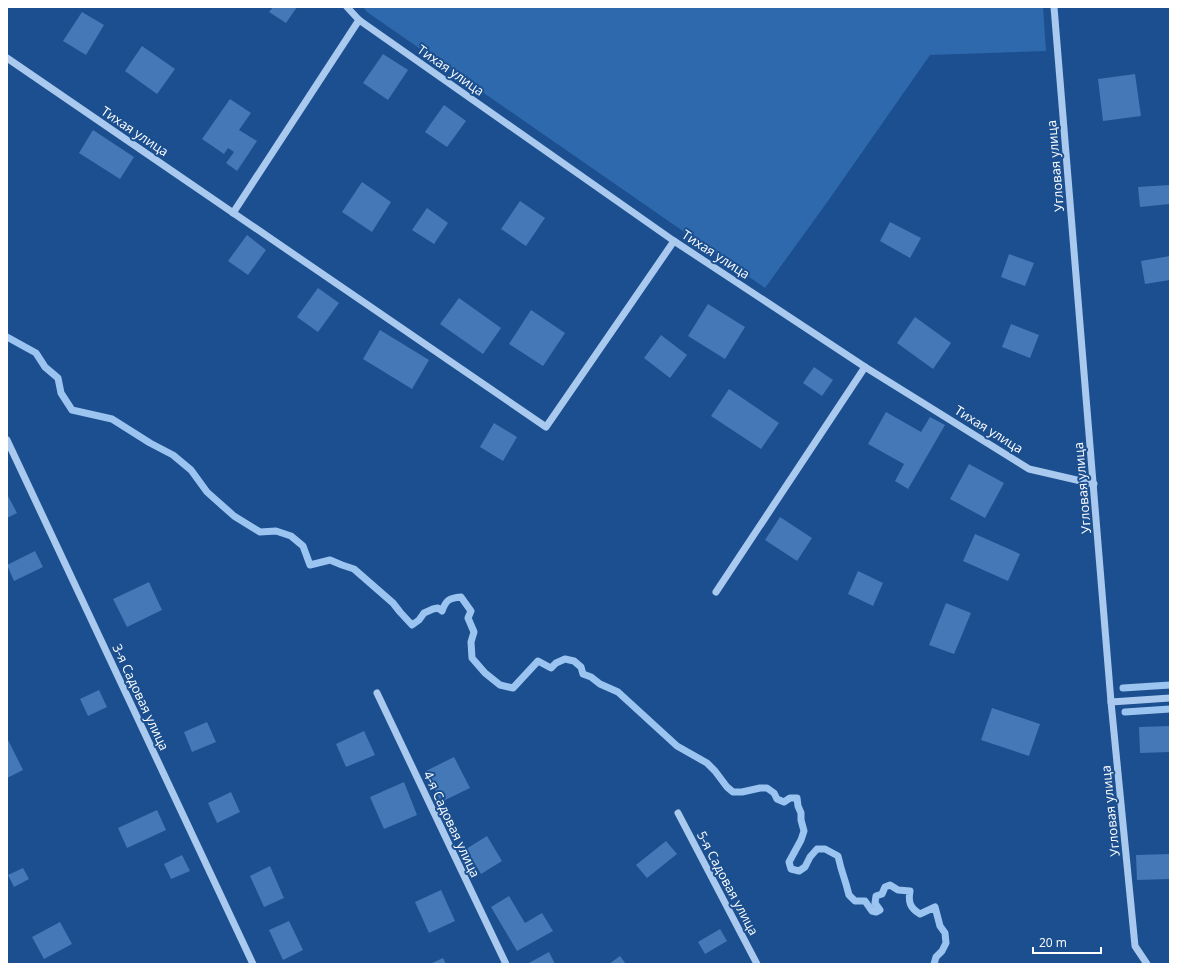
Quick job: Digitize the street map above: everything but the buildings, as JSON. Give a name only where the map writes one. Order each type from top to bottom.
[{"type":"street","name":"Тихая улица","points":[[347,7],[359,20],[674,241],[865,367],[1029,468],[1094,484]]},
{"type":"street","name":"Угловая улица","points":[[1054,7],[1111,702],[1135,946],[1147,964]]},
{"type":"street","points":[[233,213],[359,20]]},
{"type":"street","name":"Тихая улица","points":[[7,58],[546,427],[674,241]]},
{"type":"street","points":[[716,592],[865,367]]},
{"type":"street","name":"3-я Садовая улица","points":[[7,440],[253,964]]},
{"type":"street","name":"4-я Садовая улица","points":[[377,693],[506,964]]},
{"type":"street","points":[[1111,702],[1170,698]]},
{"type":"street","name":"5-я Садовая улица","points":[[678,813],[757,964]]},
{"type":"shaded area","points":[[363,7],[1043,7],[1046,51],[930,55],[765,288],[367,12]]},
{"type":"waterway","points":[[7,337],[36,353],[45,367],[58,378],[61,393],[72,410],[112,419],[150,443],[173,455],[191,470],[207,492],[234,516],[260,532],[276,531],[291,536],[303,546],[310,565],[330,560],[354,569],[393,603],[412,625],[419,620],[424,613],[438,608],[442,611],[448,600],[461,597],[471,611],[468,618],[474,632],[471,642],[472,658],[485,673],[500,685],[513,688],[538,661],[551,668],[556,663],[565,659],[574,661],[581,667],[583,674],[618,692],[677,746],[707,763],[733,792],[767,788],[774,793],[777,799],[784,802],[790,798],[797,798],[804,831],[801,840],[789,862],[791,869],[799,871],[805,867],[810,857],[817,849],[825,849],[838,856],[849,895],[855,901],[865,901],[872,911],[876,912],[880,910],[875,903],[876,896],[882,894],[885,887],[890,885],[898,890],[910,891],[910,904],[920,914],[935,907],[940,926],[945,933],[946,943],[942,951],[936,957],[934,964]]},
{"type":"waterway","points":[[1123,688],[1170,685]]},
{"type":"waterway","points":[[1125,712],[1170,709]]}]
